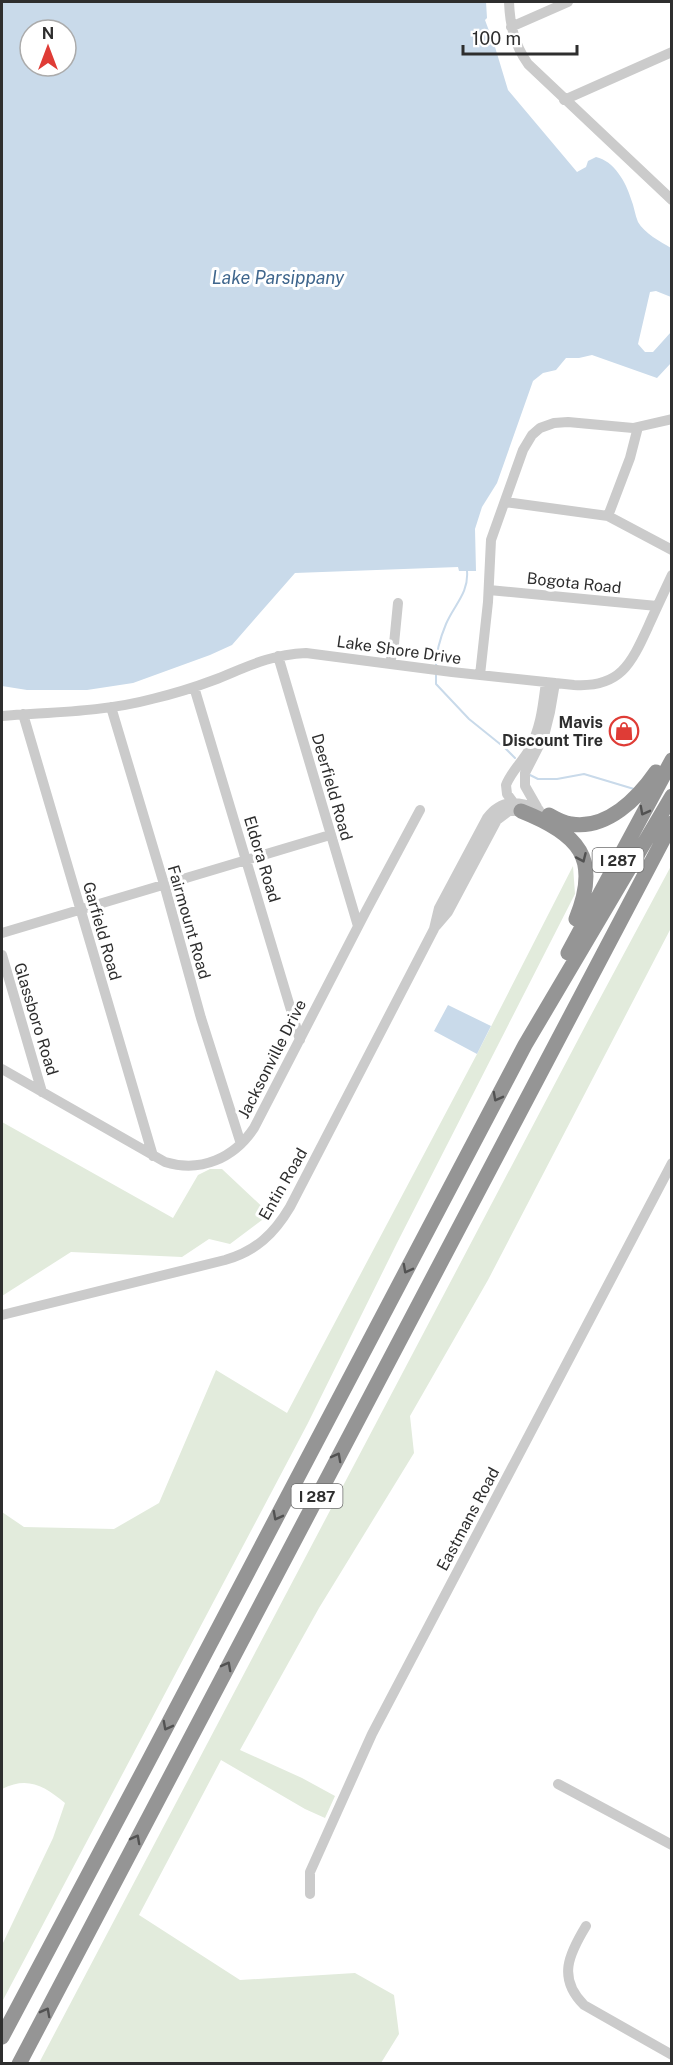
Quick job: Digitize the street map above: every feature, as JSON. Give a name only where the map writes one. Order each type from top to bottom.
[{"type":"highway","points":[[539,810],[565,823],[578,825],[610,816],[639,794],[672,750]]},
{"type":"highway","name":"I 287","points":[[2,2037],[525,1045],[534,1014],[672,760]]},
{"type":"highway","points":[[525,1045],[672,796]]},
{"type":"highway","points":[[517,806],[569,837],[582,854],[587,868],[587,889],[579,914],[566,940],[564,960]]},
{"type":"highway","name":"I 287","points":[[19,2064],[672,823]]},
{"type":"street","points":[[510,2],[511,27],[523,57],[564,99],[672,200]]},
{"type":"street","points":[[511,27],[567,2]]},
{"type":"street","points":[[564,99],[672,52]]},
{"type":"street","name":"Lake Shore Drive","points":[[2,716],[111,707],[148,700],[194,687],[259,661],[306,653],[480,675],[489,590],[491,540],[523,450],[532,435],[540,428],[554,423],[568,422],[622,428],[638,427],[672,419]]},
{"type":"street","points":[[608,516],[627,469],[638,427]]},
{"type":"street","points":[[505,502],[608,516],[672,550]]},
{"type":"street","points":[[480,675],[584,686],[614,678],[629,664],[672,575]]},
{"type":"street","name":"Bogota Road","points":[[489,590],[657,606]]},
{"type":"street","points":[[390,664],[398,603]]},
{"type":"street","name":"Deerfield Road","points":[[278,656],[358,926]]},
{"type":"street","points":[[539,810],[522,803],[517,806],[507,794],[506,785],[529,750],[536,734],[550,682]]},
{"type":"street","points":[[539,810],[528,794],[525,786],[525,773],[544,736],[550,712],[550,682]]},
{"type":"street","name":"Eldora Road","points":[[194,687],[300,1040]]},
{"type":"street","name":"Fairmount Road","points":[[111,707],[204,1030],[241,1144]]},
{"type":"street","name":"Garfield Road","points":[[23,714],[153,1156]]},
{"type":"street","name":"Entin Road","points":[[2,1315],[225,1260],[249,1251],[265,1240],[290,1207],[434,928],[448,912],[496,820],[517,806]]},
{"type":"street","name":"Jacksonville Drive","points":[[2,1069],[153,1156],[175,1165],[196,1166],[217,1160],[234,1151],[254,1128],[420,810]]},
{"type":"street","points":[[2,933],[330,835]]},
{"type":"street","name":"Glassboro Road","points":[[2,955],[42,1092]]},
{"type":"street","name":"Eastmans Road","points":[[310,1894],[310,1872],[372,1734],[672,1163]]},
{"type":"street","points":[[558,1784],[672,1845]]},
{"type":"street","points":[[586,1926],[574,1945],[568,1961],[568,1980],[574,1995],[584,2005],[672,2055]]},
{"type":"green space","points":[[573,866],[575,894],[308,1423],[2,2002],[2,1945],[53,1838],[65,1803],[43,1788],[28,1783],[11,1785],[2,1789],[2,1512],[24,1527],[114,1529],[159,1503],[216,1370],[287,1413],[477,1054]]},
{"type":"green space","points":[[671,866],[671,928],[488,1280],[410,1416],[414,1453],[319,1608],[240,1750],[302,1778],[335,1796],[325,1818],[305,1809],[221,1760],[139,1915],[240,1980],[355,1973],[394,1995],[399,2034],[381,2063],[39,2063],[590,1017]]},
{"type":"green space","points":[[2,1122],[173,1218],[198,1175],[210,1169],[222,1169],[270,1214],[230,1244],[209,1239],[182,1257],[71,1252],[2,1296]]},
{"type":"water","name":"Lake Parsippany","points":[[2,2],[486,2],[487,18],[485,20],[508,90],[577,172],[586,167],[588,161],[596,157],[614,168],[626,186],[641,226],[671,248],[671,297],[656,291],[650,292],[638,344],[645,352],[653,352],[671,332],[671,363],[657,378],[592,355],[566,358],[556,370],[543,373],[533,381],[497,483],[482,507],[475,529],[476,571],[459,571],[458,567],[295,573],[232,645],[210,655],[133,683],[87,690],[27,690],[2,686]]},
{"type":"water","points":[[448,1005],[491,1026],[477,1054],[434,1031]]},
{"type":"waterway","points":[[436,666],[442,634],[466,586],[467,571]]},
{"type":"waterway","points":[[436,675],[436,684],[469,719],[515,758]]},
{"type":"waterway","points":[[530,775],[538,779],[557,779],[584,774],[634,789]]},
{"type":"place","name":"Mavis Discount Tire","points":[[624,731]]}]
